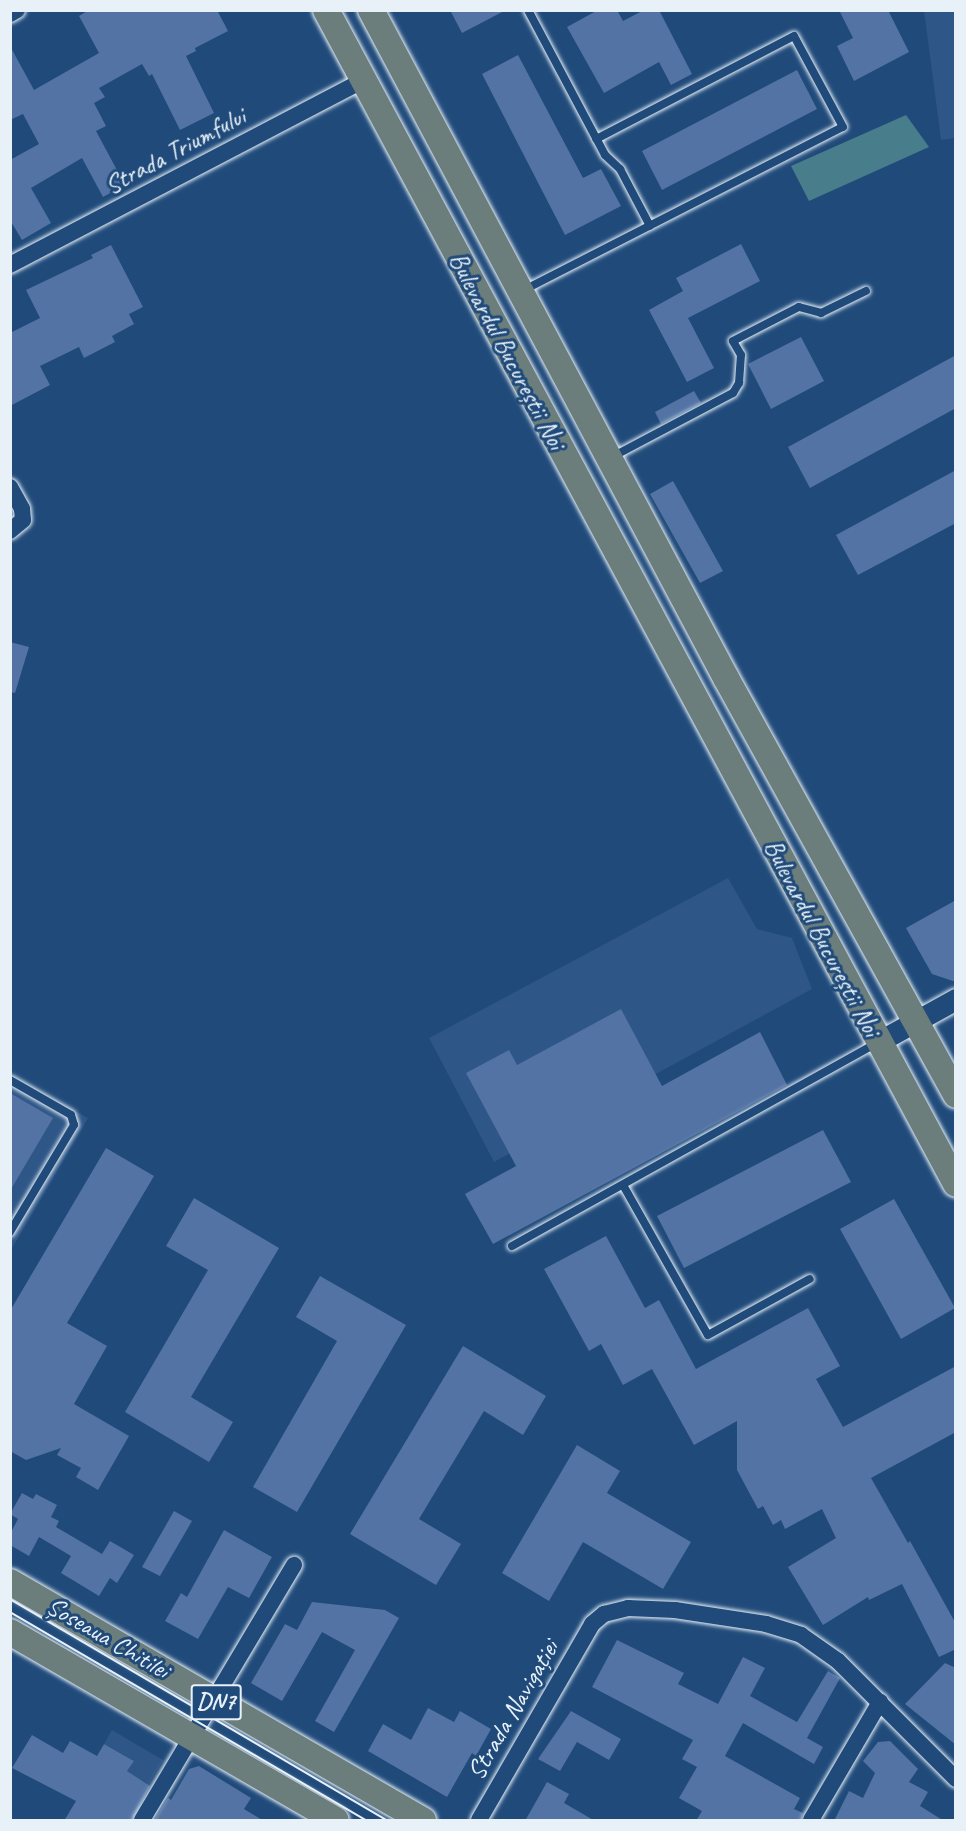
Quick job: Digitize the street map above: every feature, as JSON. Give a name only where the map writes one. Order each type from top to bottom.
[{"type":"main road","name":"Bulevardul Bucureștii Noi","points":[[326,10],[689,691],[956,1184]]},
{"type":"main road","name":"Bulevardul Bucureștii Noi","points":[[372,10],[726,678],[956,1095]]},
{"type":"main road","points":[[689,691],[726,678]]},
{"type":"main road","name":"Șoseaua Chitilei","points":[[10,1582],[423,1821]]},
{"type":"main road","name":"Șoseaua Chitilei","points":[[10,1632],[193,1736],[336,1821]]},
{"type":"street","points":[[10,14],[17,10]]},
{"type":"street","name":"Strada Triumfului","points":[[10,265],[362,81]]},
{"type":"street","points":[[10,487],[22,509],[17,525]]},
{"type":"street","points":[[878,1042],[956,999]]},
{"type":"street","points":[[142,1821],[294,1565]]},
{"type":"street","name":"Strada Navigației","points":[[479,1821],[592,1624],[615,1610],[655,1609],[782,1627],[801,1635],[838,1661],[880,1702]]},
{"type":"street","points":[[811,1821],[880,1702],[956,1779]]},
{"type":"lane","points":[[528,10],[605,155],[620,169],[650,226]]},
{"type":"lane","points":[[520,292],[843,127],[794,36],[596,139]]},
{"type":"lane","points":[[609,459],[733,393],[740,383],[741,356],[733,341],[799,307],[821,313],[866,291]]},
{"type":"lane","points":[[512,1246],[878,1042]]},
{"type":"lane","points":[[10,1080],[71,1115],[74,1125],[10,1232]]},
{"type":"lane","points":[[623,1185],[708,1335],[810,1279]]},
{"type":"shaded area","points":[[924,11],[955,11],[955,138],[941,140]]},
{"type":"shaded area","points":[[728,878],[757,929],[792,938],[812,989],[494,1162],[429,1038]]},
{"type":"shaded area","points":[[11,1076],[88,1118],[11,1250]]},
{"type":"shaded area","points":[[112,1730],[163,1760],[148,1785],[127,1771],[133,1760],[104,1744]]},
{"type":"green space","points":[[906,115],[929,147],[809,201],[791,166]]},
{"type":"building","points":[[89,10],[217,10],[228,31],[195,48],[196,51],[186,56],[214,113],[180,130],[152,74],[149,76],[142,64],[99,88],[105,97],[94,103],[106,126],[96,131],[125,185],[103,197],[82,158],[31,188],[51,223],[22,240],[10,220],[10,160],[39,144],[23,114],[10,120],[10,46],[34,90],[99,53],[79,16]]},
{"type":"building","points":[[450,10],[506,10],[462,33]]},
{"type":"building","points":[[598,10],[617,10],[623,21],[644,10],[659,10],[692,74],[671,85],[659,62],[604,93],[567,27]]},
{"type":"building","points":[[839,10],[888,10],[909,52],[854,81],[837,46],[853,38]]},
{"type":"building","points":[[518,55],[583,178],[601,169],[621,206],[565,235],[482,74]]},
{"type":"building","points":[[797,70],[817,109],[662,190],[642,151]]},
{"type":"building","points":[[741,244],[760,281],[688,318],[714,368],[687,382],[649,310],[683,291],[676,278]]},
{"type":"building","points":[[111,245],[143,307],[129,314],[134,324],[112,336],[115,342],[84,358],[79,347],[40,366],[50,385],[10,406],[10,333],[40,318],[26,290],[93,258],[91,255]]},
{"type":"building","points":[[801,337],[824,381],[771,409],[748,364]]},
{"type":"building","points":[[956,355],[956,408],[810,488],[788,447]]},
{"type":"building","points":[[694,391],[701,403],[661,424],[655,412]]},
{"type":"building","points":[[956,470],[956,523],[858,575],[836,535]]},
{"type":"building","points":[[673,481],[723,571],[700,583],[650,494]]},
{"type":"building","points":[[10,642],[29,647],[15,693],[10,692]]},
{"type":"building","points":[[956,900],[956,982],[932,974],[906,928]]},
{"type":"building","points":[[621,1009],[662,1086],[760,1032],[787,1085],[493,1244],[465,1194],[516,1166],[466,1073],[509,1050],[517,1065]]},
{"type":"building","points":[[10,1093],[53,1118],[10,1191]]},
{"type":"building","points":[[823,1130],[851,1182],[684,1268],[657,1216]]},
{"type":"building","points":[[106,1148],[154,1176],[67,1323],[107,1346],[74,1404],[129,1436],[98,1490],[76,1477],[81,1468],[57,1455],[61,1448],[26,1460],[10,1451],[10,1311]]},
{"type":"building","points":[[194,1198],[279,1248],[191,1397],[233,1422],[209,1462],[125,1412],[208,1270],[166,1246]]},
{"type":"building","points":[[894,1199],[955,1308],[901,1339],[840,1229]]},
{"type":"building","points":[[606,1236],[645,1308],[659,1300],[696,1369],[808,1308],[840,1366],[816,1379],[843,1427],[956,1366],[956,1432],[871,1478],[908,1543],[910,1541],[956,1624],[956,1649],[939,1657],[902,1584],[869,1600],[868,1597],[823,1625],[788,1567],[836,1538],[822,1509],[785,1529],[781,1520],[773,1525],[763,1506],[758,1509],[737,1470],[737,1421],[694,1445],[652,1369],[623,1385],[601,1344],[589,1351],[544,1269]]},
{"type":"building","points":[[320,1276],[406,1325],[297,1512],[253,1487],[337,1341],[296,1317]]},
{"type":"building","points":[[463,1346],[546,1396],[523,1435],[484,1411],[419,1519],[461,1544],[436,1585],[350,1534]]},
{"type":"building","points":[[577,1445],[620,1471],[607,1493],[691,1542],[663,1589],[583,1542],[549,1601],[502,1573]]},
{"type":"building","points":[[22,1493],[33,1499],[36,1494],[57,1505],[51,1517],[59,1521],[56,1527],[102,1554],[110,1541],[134,1555],[117,1583],[110,1578],[99,1596],[61,1573],[71,1556],[39,1537],[29,1556],[10,1545],[10,1534],[18,1519],[10,1514]]},
{"type":"building","points":[[174,1511],[192,1521],[160,1576],[142,1567]]},
{"type":"building","points":[[224,1530],[272,1557],[249,1598],[228,1587],[198,1639],[165,1621],[181,1593],[187,1597]]},
{"type":"building","points":[[312,1602],[385,1610],[399,1618],[334,1732],[315,1721],[355,1650],[322,1632],[282,1701],[251,1683],[285,1624],[297,1630]]},
{"type":"building","points":[[617,1640],[684,1673],[678,1684],[718,1704],[743,1657],[765,1668],[750,1696],[797,1722],[828,1671],[840,1678],[807,1738],[823,1747],[814,1764],[743,1723],[725,1756],[800,1798],[794,1809],[803,1813],[801,1821],[696,1821],[702,1811],[679,1798],[697,1767],[682,1759],[693,1740],[592,1687]]},
{"type":"building","points":[[945,1663],[956,1668],[956,1745],[905,1704]]},
{"type":"building","points":[[428,1708],[454,1722],[460,1711],[491,1729],[476,1756],[472,1753],[447,1797],[368,1751],[383,1724],[411,1740]]},
{"type":"building","points":[[571,1711],[621,1739],[609,1760],[577,1742],[560,1771],[538,1759]]},
{"type":"building","points":[[32,1735],[63,1753],[70,1741],[97,1756],[104,1744],[134,1761],[127,1771],[150,1786],[132,1821],[64,1821],[76,1801],[12,1768]]},
{"type":"building","points":[[890,1741],[918,1769],[909,1782],[928,1792],[920,1806],[944,1821],[834,1821],[849,1791],[863,1798],[875,1773],[863,1761],[878,1742]]},
{"type":"building","points":[[199,1766],[251,1798],[244,1809],[264,1821],[154,1821],[168,1798],[171,1800],[189,1769]]},
{"type":"building","points":[[547,1782],[569,1794],[564,1803],[595,1821],[525,1821]]},
{"type":"tram line","points":[[10,1599],[386,1820]]},
{"type":"tram line","points":[[10,1612],[366,1820]]}]
